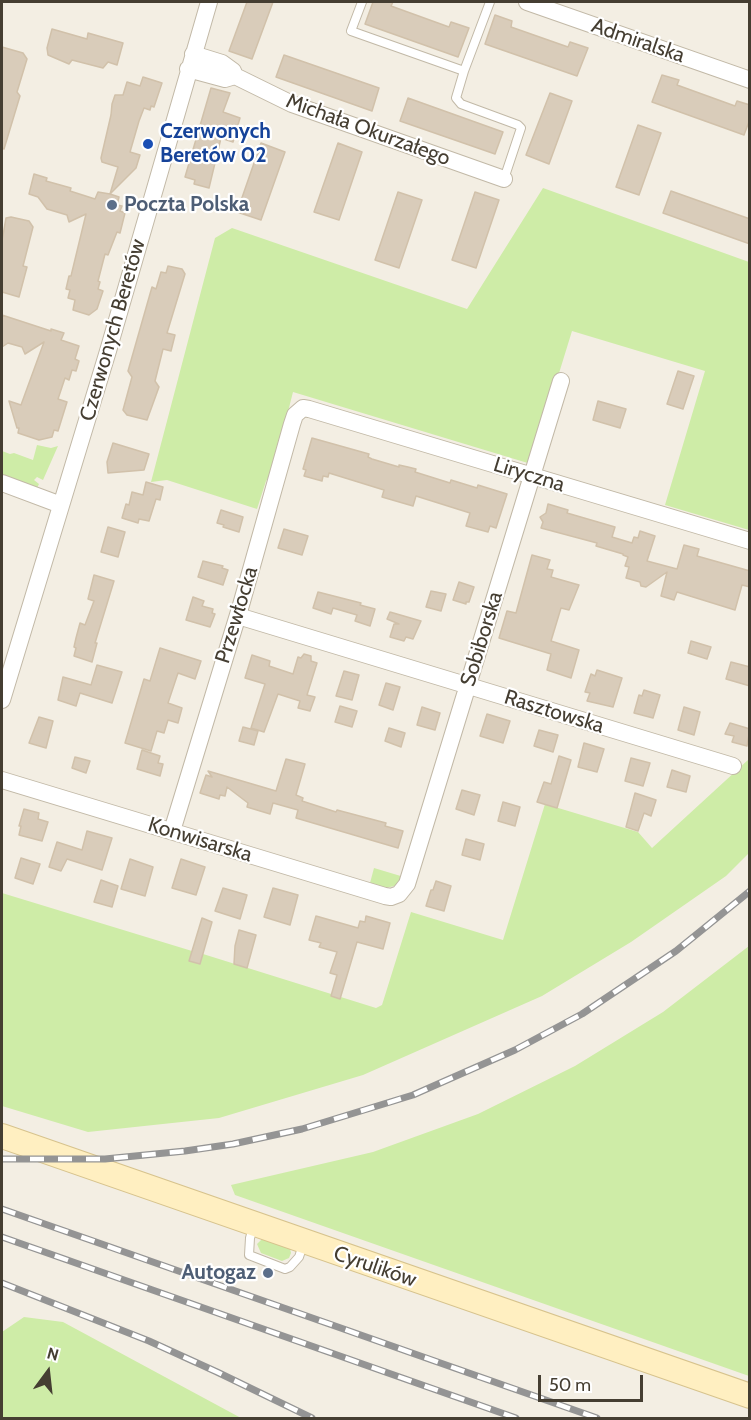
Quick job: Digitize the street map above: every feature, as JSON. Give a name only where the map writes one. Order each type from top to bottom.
[{"type":"main road","name":"Cyrulików","points":[[2,1136],[750,1396]]},
{"type":"street","name":"Czerwonych Beretów","points":[[2,700],[209,2]]},
{"type":"street","name":"Admiralska","points":[[527,2],[750,80]]},
{"type":"street","name":"Michała Okurzałego","points":[[191,62],[225,79],[235,76],[292,104],[504,179]]},
{"type":"street","name":"Sobiborska","points":[[399,894],[408,884],[561,381]]},
{"type":"street","name":"Przewłocka","points":[[172,831],[238,616],[295,415],[303,408],[309,409]]},
{"type":"street","name":"Liryczna","points":[[309,409],[750,541]]},
{"type":"street","points":[[2,483],[61,505]]},
{"type":"street","name":"Rasztowska","points":[[238,616],[733,766]]},
{"type":"street","name":"Konwisarska","points":[[2,780],[385,896],[392,897],[399,894]]},
{"type":"lane","points":[[362,2],[351,31],[464,71]]},
{"type":"lane","points":[[490,2],[456,98],[460,104],[521,128],[504,179]]},
{"type":"green space","points":[[543,188],[749,262],[749,530],[665,505],[705,371],[572,331],[531,464],[293,392],[273,471],[266,481],[257,509],[167,480],[151,482],[215,238],[232,228],[467,309]]},
{"type":"green space","points":[[37,445],[51,448],[58,446],[43,480],[37,477],[34,480],[39,484],[36,490],[2,478],[2,451],[33,460]]},
{"type":"green space","points":[[749,759],[749,853],[726,876],[631,942],[542,996],[363,1075],[219,1118],[88,1132],[2,1106],[2,893],[192,951],[189,961],[203,954],[376,1008],[382,1005],[411,912],[503,940],[545,804],[638,832],[652,848]]},
{"type":"green space","points":[[374,868],[404,877],[398,885],[386,888],[370,883]]},
{"type":"green space","points":[[749,946],[749,1376],[235,1195],[231,1185],[373,1152],[478,1114],[575,1066],[663,1012]]},
{"type":"green space","points":[[263,1238],[289,1244],[291,1253],[289,1258],[282,1261],[261,1253],[257,1244]]},
{"type":"green space","points":[[24,1317],[63,1322],[241,1418],[2,1418],[2,1332]]},
{"type":"building","points":[[247,2],[273,2],[252,59],[229,51]]},
{"type":"building","points":[[373,2],[393,2],[391,6],[449,27],[451,22],[469,28],[458,57],[365,24]]},
{"type":"building","points":[[495,15],[512,21],[511,27],[568,47],[570,42],[588,48],[577,76],[485,44]]},
{"type":"building","points":[[52,29],[87,39],[88,33],[123,43],[117,65],[108,62],[103,68],[72,60],[69,64],[48,55],[47,48]]},
{"type":"building","points":[[2,47],[23,53],[27,59],[17,92],[20,96],[4,149],[2,148]]},
{"type":"building","points":[[284,55],[379,88],[372,111],[276,77]]},
{"type":"building","points":[[662,75],[679,80],[677,85],[735,106],[737,101],[750,105],[750,119],[744,135],[652,102]]},
{"type":"building","points":[[143,77],[162,83],[154,107],[151,106],[150,110],[144,108],[139,121],[130,152],[140,155],[136,168],[110,194],[118,167],[102,162],[101,158],[115,95],[123,95],[127,82],[140,86]]},
{"type":"building","points":[[211,88],[230,93],[223,112],[240,118],[233,142],[221,138],[209,188],[194,184],[195,180],[185,177]]},
{"type":"building","points":[[550,93],[572,101],[549,164],[526,155]]},
{"type":"building","points":[[408,98],[503,132],[495,154],[400,121]]},
{"type":"building","points":[[638,125],[661,133],[639,195],[616,187]]},
{"type":"building","points":[[261,143],[285,152],[261,220],[237,212]]},
{"type":"building","points":[[338,143],[362,152],[339,220],[314,212]]},
{"type":"building","points":[[34,174],[47,178],[46,181],[71,188],[70,191],[95,199],[98,192],[119,197],[117,205],[122,206],[120,211],[125,213],[120,233],[117,232],[108,255],[105,254],[98,281],[100,282],[98,289],[103,291],[97,309],[89,315],[73,310],[75,300],[68,298],[70,290],[66,289],[86,214],[69,222],[67,215],[47,209],[38,197],[29,194]]},
{"type":"building","points":[[671,191],[750,219],[750,244],[663,213]]},
{"type":"building","points":[[398,192],[422,200],[399,268],[375,260]]},
{"type":"building","points":[[475,192],[499,200],[476,268],[452,260]]},
{"type":"building","points":[[6,218],[29,221],[33,227],[23,266],[27,267],[19,297],[2,292],[2,241]]},
{"type":"building","points":[[168,266],[182,269],[185,274],[167,333],[175,335],[171,351],[163,349],[155,381],[159,387],[147,420],[127,415],[123,410],[132,377],[128,371],[152,287],[156,289],[161,272],[166,273]]},
{"type":"building","points":[[2,315],[64,333],[61,340],[79,346],[75,359],[79,361],[76,371],[72,370],[69,380],[65,378],[58,399],[67,402],[58,431],[54,430],[52,437],[39,440],[18,433],[19,428],[17,428],[9,401],[21,405],[44,342],[25,354],[22,347],[8,343],[2,347]]},
{"type":"building","points":[[678,371],[694,376],[683,409],[667,404]]},
{"type":"building","points":[[598,401],[626,409],[620,428],[593,420]]},
{"type":"building","points":[[312,438],[369,454],[368,457],[372,459],[399,467],[399,465],[416,469],[415,472],[450,483],[451,480],[477,488],[478,485],[507,494],[496,528],[490,526],[488,532],[466,526],[470,513],[416,496],[413,506],[382,497],[384,490],[329,473],[328,477],[323,476],[322,481],[304,476],[306,470],[303,469]]},
{"type":"building","points":[[113,443],[149,454],[144,470],[108,473],[107,462]]},
{"type":"building","points":[[146,482],[163,487],[160,500],[156,499],[149,521],[139,519],[138,523],[122,518],[126,504],[129,505],[132,492],[143,495]]},
{"type":"building","points":[[548,504],[568,510],[567,513],[615,527],[612,537],[632,543],[634,537],[638,538],[640,531],[655,536],[647,561],[677,569],[684,545],[699,549],[697,556],[750,571],[750,587],[742,585],[735,610],[677,592],[674,600],[661,596],[667,572],[646,587],[641,586],[640,582],[626,578],[629,567],[625,566],[628,557],[623,554],[596,546],[597,543],[541,528],[543,522],[540,517],[546,513]]},
{"type":"building","points":[[221,510],[243,517],[239,532],[217,523]]},
{"type":"building","points":[[108,527],[125,532],[118,557],[101,552]]},
{"type":"building","points":[[284,529],[308,536],[302,555],[278,548]]},
{"type":"building","points":[[532,555],[550,560],[547,569],[553,570],[551,577],[579,585],[569,610],[561,608],[551,641],[579,650],[571,678],[547,670],[551,654],[499,638],[507,611],[516,613]]},
{"type":"building","points":[[203,561],[223,566],[222,568],[228,570],[223,585],[198,577]]},
{"type":"building","points":[[94,575],[114,581],[95,643],[97,643],[92,662],[74,656],[76,648],[74,647],[80,623],[85,625],[94,601],[88,599]]},
{"type":"building","points":[[459,582],[474,587],[469,602],[466,604],[453,600]]},
{"type":"building","points":[[431,591],[446,594],[441,611],[426,607]]},
{"type":"building","points":[[318,592],[375,609],[370,626],[355,621],[357,615],[333,608],[331,614],[313,608]]},
{"type":"building","points":[[193,597],[204,601],[202,606],[213,609],[212,613],[215,614],[210,627],[186,620]]},
{"type":"building","points":[[390,612],[421,621],[413,639],[406,637],[404,641],[390,637],[394,624],[399,624],[387,619]]},
{"type":"building","points":[[691,641],[711,647],[707,659],[688,653]]},
{"type":"building","points":[[160,648],[201,661],[195,679],[178,673],[168,703],[182,708],[178,723],[168,720],[164,733],[157,731],[151,751],[125,743],[144,679],[150,681]]},
{"type":"building","points":[[304,654],[311,656],[311,661],[317,663],[307,695],[315,697],[310,711],[298,708],[300,701],[278,694],[264,732],[251,728],[265,684],[245,678],[252,655],[270,661],[269,666],[293,674],[298,657],[301,658]]},
{"type":"building","points":[[731,662],[750,667],[750,686],[726,679]]},
{"type":"building","points":[[97,665],[122,672],[112,703],[80,693],[76,706],[58,700],[63,677],[91,685]]},
{"type":"building","points":[[597,670],[622,678],[613,707],[587,701],[590,693],[585,692],[591,674],[595,676]]},
{"type":"building","points":[[344,671],[359,675],[352,700],[336,696]]},
{"type":"building","points":[[386,683],[400,687],[393,710],[379,705]]},
{"type":"building","points":[[644,690],[660,695],[653,718],[634,713],[639,695],[642,696]]},
{"type":"building","points":[[340,706],[357,711],[352,727],[335,722]]},
{"type":"building","points":[[422,707],[440,713],[435,730],[417,725]]},
{"type":"building","points":[[684,707],[700,712],[694,735],[678,730]]},
{"type":"building","points":[[487,714],[510,721],[503,743],[480,736]]},
{"type":"building","points":[[39,717],[53,721],[46,748],[29,743]]},
{"type":"building","points":[[730,723],[750,729],[747,746],[732,742],[734,736],[725,734]]},
{"type":"building","points":[[243,727],[258,731],[254,745],[239,741]]},
{"type":"building","points":[[389,728],[405,733],[401,747],[385,741]]},
{"type":"building","points":[[539,730],[558,735],[553,752],[534,746]]},
{"type":"building","points":[[584,743],[604,749],[597,772],[578,767]]},
{"type":"building","points":[[142,750],[160,756],[158,763],[163,764],[160,776],[137,769]]},
{"type":"building","points":[[559,756],[571,760],[557,808],[537,802],[544,782],[551,784]]},
{"type":"building","points":[[75,757],[90,761],[86,773],[72,768]]},
{"type":"building","points":[[631,758],[650,763],[643,786],[625,781]]},
{"type":"building","points":[[286,759],[305,764],[296,795],[303,798],[302,801],[336,812],[337,810],[386,823],[385,826],[403,831],[398,848],[296,818],[298,810],[273,803],[270,814],[247,807],[248,803],[227,787],[225,796],[220,795],[219,799],[200,793],[206,775],[212,777],[208,771],[276,791]]},
{"type":"building","points":[[672,770],[690,776],[686,792],[667,787]]},
{"type":"building","points":[[462,790],[480,795],[474,815],[456,809]]},
{"type":"building","points":[[635,793],[656,800],[651,816],[644,813],[638,831],[626,827]]},
{"type":"building","points":[[503,802],[520,807],[515,826],[498,821]]},
{"type":"building","points":[[24,809],[39,813],[38,819],[48,822],[42,841],[19,835]]},
{"type":"building","points":[[87,831],[112,838],[102,870],[67,859],[61,871],[49,867],[57,842],[82,850]]},
{"type":"building","points":[[466,839],[484,844],[480,860],[462,855]]},
{"type":"building","points":[[21,858],[40,864],[33,884],[15,878]]},
{"type":"building","points":[[130,859],[153,867],[145,896],[121,889]]},
{"type":"building","points":[[181,859],[205,867],[196,895],[172,888]]},
{"type":"building","points":[[101,880],[118,886],[112,907],[94,902]]},
{"type":"building","points":[[436,881],[451,886],[444,911],[426,906]]},
{"type":"building","points":[[223,888],[247,895],[240,919],[215,911]]},
{"type":"building","points":[[273,888],[298,895],[290,925],[264,917]]},
{"type":"building","points":[[316,916],[358,928],[360,921],[365,922],[366,916],[390,923],[383,949],[357,942],[340,999],[331,996],[337,975],[330,973],[337,952],[319,947],[321,943],[309,940]]},
{"type":"building","points":[[202,918],[212,922],[200,964],[189,961]]},
{"type":"building","points":[[239,930],[256,935],[247,968],[234,964]]},
{"type":"railway","points":[[2,1159],[105,1159],[233,1144],[302,1129],[413,1095],[515,1050],[582,1014],[676,951],[750,891]]},
{"type":"railway","points":[[2,1209],[597,1418]]},
{"type":"railway","points":[[2,1237],[516,1418]]},
{"type":"railway","points":[[2,1283],[149,1341],[312,1418]]},
{"type":"place","name":"Czerwonych Beretów 02","points":[[148,144]]},
{"type":"place","name":"Poczta Polska","points":[[112,205]]},
{"type":"place","name":"Autogaz","points":[[268,1273]]}]
